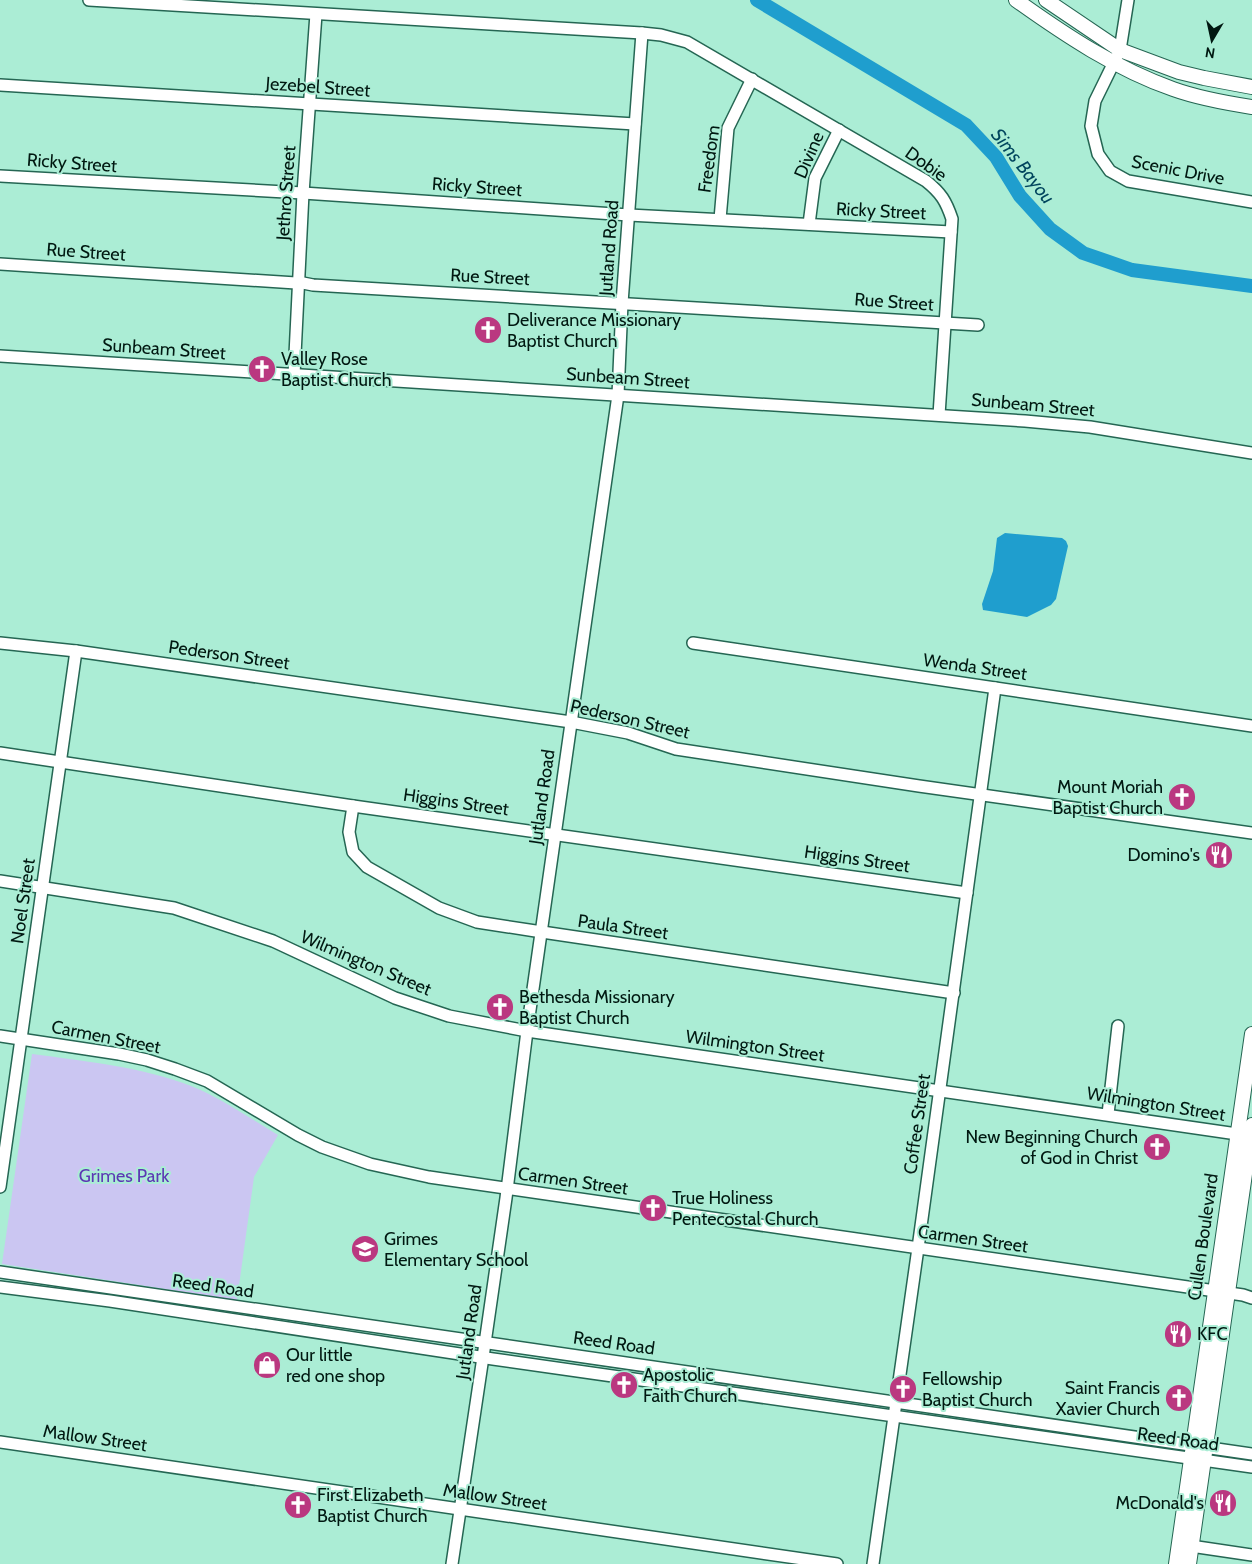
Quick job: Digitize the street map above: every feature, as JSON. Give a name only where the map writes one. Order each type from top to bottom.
[{"type":"main road","points":[[1016,0],[1053,27],[1133,73],[1175,90],[1247,106],[1249,87],[1180,72],[1120,50],[1046,0]]},
{"type":"main road","name":"Cullen Boulevard","points":[[1176,1564],[1185,1545],[1199,1489],[1199,1453],[1221,1292],[1237,1134],[1252,1034]]},
{"type":"main road","name":"Cullen Boulevard","points":[[1221,1292],[1251,1146],[1252,1125]]},
{"type":"main road","name":"Cullen Boulevard","points":[[1185,1545],[1189,1564]]},
{"type":"street","name":"Dobie","points":[[89,0],[184,2],[316,14],[642,33],[660,35],[687,42],[926,181],[938,190],[946,203],[952,219],[939,415]]},
{"type":"street","name":"Scenic Drive","points":[[1128,0],[1120,50],[1095,102],[1091,126],[1098,154],[1110,171],[1128,181],[1252,202]]},
{"type":"street","name":"Jethro Street","points":[[294,375],[303,193],[316,14]]},
{"type":"street","name":"Jutland Road","points":[[452,1564],[484,1357],[527,1031],[618,395],[622,303],[642,33]]},
{"type":"street","name":"Freedom","points":[[720,219],[728,128],[752,79]]},
{"type":"street","name":"Jezebel Street","points":[[0,85],[635,124]]},
{"type":"street","name":"Divine","points":[[809,224],[815,178],[839,130]]},
{"type":"street","name":"Ricky Street","points":[[0,176],[303,193],[629,215],[951,232]]},
{"type":"street","name":"Rue Street","points":[[0,264],[978,325]]},
{"type":"street","name":"Sunbeam Street","points":[[0,356],[939,415],[1090,427],[1252,453]]},
{"type":"street","name":"Pederson Street","points":[[0,643],[76,651],[571,722],[628,733],[676,749],[919,786],[1252,833]]},
{"type":"street","name":"Wenda Street","points":[[693,643],[1252,726]]},
{"type":"street","name":"Noel Street","points":[[0,1186],[76,651]]},
{"type":"street","name":"Coffee Street","points":[[873,1564],[995,688]]},
{"type":"street","name":"Higgins Street","points":[[0,753],[353,806],[966,893]]},
{"type":"street","name":"Paula Street","points":[[353,806],[349,832],[353,852],[367,866],[439,908],[477,922],[954,993]]},
{"type":"street","name":"Wilmington Street","points":[[0,880],[174,908],[273,941],[395,998],[449,1016],[527,1031],[1237,1134],[1251,1146]]},
{"type":"street","points":[[1108,1114],[1118,1026]]},
{"type":"street","name":"Carmen Street","points":[[0,1036],[120,1054],[147,1060],[207,1081],[298,1135],[344,1156],[430,1178],[1252,1298]]},
{"type":"street","name":"Reed Road","points":[[0,1272],[1073,1428],[1199,1453],[1252,1467]]},
{"type":"street","name":"Reed Road","points":[[0,1287],[110,1301],[1071,1441],[1199,1453],[1252,1454]]},
{"type":"street","points":[[110,1301],[112,1289]]},
{"type":"street","points":[[254,1323],[256,1310]]},
{"type":"street","points":[[354,1338],[356,1325]]},
{"type":"street","points":[[604,1374],[606,1360]]},
{"type":"street","points":[[737,1393],[740,1379]]},
{"type":"street","points":[[1071,1441],[1073,1428]]},
{"type":"street","name":"Mallow Street","points":[[0,1442],[837,1564]]},
{"type":"street","points":[[1185,1545],[1252,1555]]},
{"type":"green space","name":"Grimes Park","points":[[32,1054],[133,1069],[172,1079],[213,1096],[278,1135],[254,1177],[237,1300],[2,1264]]},
{"type":"water","points":[[1005,533],[1062,538],[1068,546],[1056,599],[1051,605],[1027,617],[983,610],[982,604],[993,571],[997,538]]},
{"type":"waterway","name":"Sims Bayou","points":[[757,0],[966,125],[996,157],[1020,196],[1050,229],[1083,253],[1132,270],[1252,286]]},
{"type":"place","name":"Deliverance Missionary Baptist Church","points":[[488,330]]},
{"type":"place","name":"Valley Rose Baptist Church","points":[[262,369]]},
{"type":"place","name":"Mount Moriah Baptist Church","points":[[1182,797]]},
{"type":"place","name":"Domino's","points":[[1219,855]]},
{"type":"place","name":"Bethesda Missionary Baptist Church","points":[[500,1007]]},
{"type":"place","name":"New Beginning Church of God in Christ","points":[[1157,1147]]},
{"type":"place","name":"True Holiness Pentecostal Church","points":[[653,1208]]},
{"type":"place","name":"Grimes Elementary School","points":[[365,1249]]},
{"type":"place","name":"KFC","points":[[1178,1334]]},
{"type":"place","name":"Our little red one shop","points":[[267,1365]]},
{"type":"place","name":"Apostolic Faith Church","points":[[624,1385]]},
{"type":"place","name":"Fellowship Baptist Church","points":[[903,1389]]},
{"type":"place","name":"Saint Francis Xavier Church","points":[[1179,1398]]},
{"type":"place","name":"McDonald's","points":[[1223,1503]]},
{"type":"place","name":"First Elizabeth Baptist Church","points":[[298,1505]]}]
